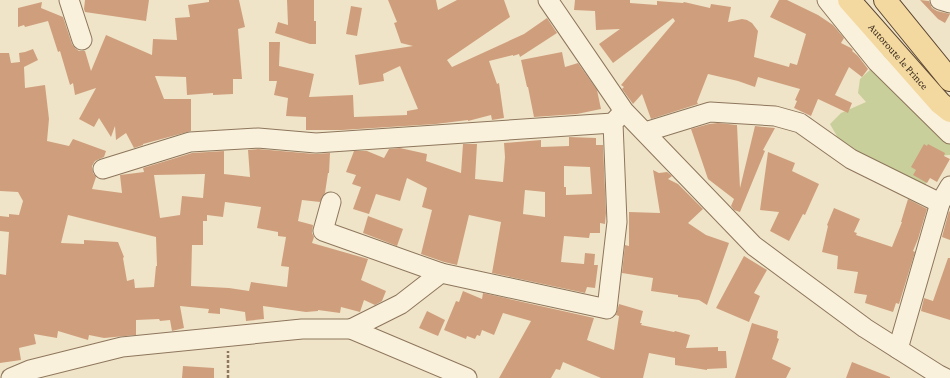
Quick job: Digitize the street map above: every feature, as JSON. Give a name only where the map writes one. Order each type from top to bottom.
[{"type":"main road","name":"Autoroute le Prince","points":[[849,0],[940,103],[950,111]]},
{"type":"main road","points":[[885,0],[950,80]]},
{"type":"street","points":[[69,0],[82,40]]},
{"type":"street","points":[[548,0],[619,117],[645,132],[754,246],[865,328],[940,377]]},
{"type":"street","points":[[826,0],[877,62],[950,134]]},
{"type":"street","points":[[940,0],[950,3]]},
{"type":"street","points":[[645,132],[710,112],[775,116],[800,123],[851,159],[940,203]]},
{"type":"street","points":[[103,169],[190,142],[258,138],[316,143],[619,117]]},
{"type":"street","points":[[331,202],[323,231],[440,273],[607,309],[617,222],[619,117]]},
{"type":"street","points":[[898,349],[940,203],[950,186]]},
{"type":"street","points":[[351,329],[401,304],[440,273]]},
{"type":"street","points":[[11,378],[30,370],[122,347],[302,329],[351,329],[467,378]]},
{"type":"path","points":[[228,336],[228,378]]},
{"type":"green space","points":[[872,68],[950,133],[950,155],[934,156],[925,187],[842,145],[830,124],[841,113],[866,102],[858,93],[860,79]]},
{"type":"building","points":[[85,0],[149,0],[146,21],[85,12]]},
{"type":"building","points":[[209,0],[239,0],[245,27],[238,29],[242,79],[233,79],[233,94],[213,95],[213,93],[187,95],[186,77],[155,76],[164,99],[191,99],[191,131],[143,144],[134,148],[126,133],[116,140],[115,126],[111,137],[99,118],[94,127],[79,119],[96,88],[75,95],[73,83],[70,85],[60,51],[58,52],[48,21],[25,27],[24,25],[18,27],[18,8],[42,2],[41,8],[63,17],[72,44],[79,51],[85,51],[91,71],[106,35],[152,55],[153,39],[177,40],[175,18],[190,17],[188,5],[209,2]]},
{"type":"building","points":[[287,0],[314,0],[316,44],[310,44],[275,33],[278,22],[288,25]]},
{"type":"building","points":[[388,0],[436,0],[438,10],[457,0],[504,0],[510,17],[447,60],[452,67],[524,34],[547,18],[557,33],[520,57],[519,54],[489,61],[497,84],[499,83],[504,118],[492,120],[491,115],[468,121],[436,124],[342,130],[306,130],[306,117],[286,116],[288,98],[274,95],[277,81],[269,81],[269,42],[280,42],[279,66],[314,74],[309,97],[353,95],[354,117],[407,115],[407,111],[418,109],[400,66],[383,74],[384,81],[359,85],[355,55],[413,46],[401,43],[394,23],[397,22]]},
{"type":"building","points":[[575,0],[630,0],[630,3],[657,5],[657,1],[684,2],[710,8],[711,4],[731,7],[728,22],[742,19],[747,20],[752,23],[758,31],[754,57],[789,67],[790,63],[797,65],[806,34],[770,17],[779,0],[787,0],[818,15],[833,25],[844,38],[841,43],[851,48],[868,69],[862,77],[849,67],[835,95],[852,103],[848,113],[818,99],[811,116],[794,108],[797,101],[795,100],[800,89],[758,77],[755,87],[738,81],[708,74],[697,102],[698,104],[651,119],[642,94],[633,104],[622,89],[624,87],[621,85],[675,21],[673,18],[613,63],[599,44],[620,29],[596,30],[595,11],[574,10]]},
{"type":"building","points":[[920,0],[929,1],[932,8],[937,11],[950,14],[945,23],[938,19]]},
{"type":"building","points":[[351,6],[362,8],[357,36],[346,34]]},
{"type":"building","points":[[33,49],[38,60],[24,67],[25,88],[45,85],[49,119],[47,141],[69,146],[73,139],[106,151],[104,157],[95,161],[92,166],[93,173],[96,177],[92,189],[122,193],[120,175],[144,172],[143,168],[192,153],[224,151],[224,174],[250,177],[248,150],[258,149],[315,154],[330,153],[329,173],[325,193],[320,202],[302,200],[298,221],[313,225],[312,233],[314,237],[312,243],[368,259],[361,280],[386,291],[382,301],[375,305],[364,300],[360,312],[341,307],[340,313],[318,310],[306,312],[263,306],[264,319],[246,321],[245,312],[220,308],[220,314],[208,313],[209,309],[180,306],[184,328],[172,331],[170,320],[160,321],[159,319],[136,320],[136,335],[104,338],[89,335],[88,340],[58,331],[57,338],[34,334],[36,344],[19,348],[21,360],[0,363],[0,274],[6,275],[9,232],[0,231],[0,216],[9,217],[9,214],[19,215],[23,201],[18,192],[0,191],[0,53],[9,53],[11,63],[20,62],[19,53]],"holes":[[[205,174],[203,198],[182,196],[180,215],[160,218],[154,175]],[[225,202],[261,207],[257,228],[278,232],[278,236],[286,237],[281,266],[289,267],[287,287],[251,282],[249,291],[229,288],[191,286],[192,245],[203,245],[203,221],[207,221],[207,215],[223,217]],[[68,215],[156,237],[157,266],[154,287],[135,288],[134,279],[127,281],[124,257],[118,242],[84,240],[84,244],[61,243]]]},
{"type":"building","points":[[562,52],[565,67],[578,63],[597,90],[601,109],[577,114],[534,117],[521,60]]},
{"type":"building","points":[[718,123],[737,125],[740,188],[755,126],[775,128],[763,150],[765,151],[740,212],[734,210],[731,206],[734,199],[708,179],[691,129]]},
{"type":"building","points":[[569,137],[596,138],[596,145],[603,145],[606,213],[605,224],[600,223],[600,233],[590,233],[589,238],[564,236],[561,262],[584,264],[585,253],[595,254],[594,265],[598,265],[595,288],[587,287],[585,293],[492,273],[501,222],[469,215],[457,265],[421,254],[432,210],[422,207],[427,188],[407,178],[400,201],[376,194],[369,214],[353,209],[361,187],[352,184],[356,175],[346,172],[354,151],[367,151],[384,158],[389,149],[400,148],[427,154],[426,161],[461,173],[463,144],[477,144],[475,179],[503,182],[505,157],[504,143],[541,140],[541,147],[569,146]],"holes":[[[564,166],[590,167],[592,194],[566,195],[566,187],[564,187]],[[525,190],[545,192],[545,217],[523,214]]]},
{"type":"building","points":[[924,144],[927,146],[928,144],[945,153],[944,156],[950,159],[937,182],[930,178],[927,183],[913,175],[916,170],[911,167]]},
{"type":"building","points":[[768,152],[795,163],[792,171],[819,184],[805,215],[803,214],[789,241],[770,231],[779,212],[760,210]]},
{"type":"building","points":[[653,170],[659,173],[667,172],[672,176],[668,179],[678,184],[703,209],[688,223],[706,235],[729,243],[707,305],[699,300],[651,291],[653,278],[622,273],[625,245],[629,246],[629,212],[660,213]]},
{"type":"building","points":[[908,199],[927,209],[913,251],[915,252],[899,304],[896,303],[893,312],[865,303],[867,295],[854,293],[858,272],[837,269],[838,256],[822,252],[827,225],[834,208],[860,219],[854,232],[857,233],[856,235],[892,247],[902,222]]},
{"type":"building","points":[[949,211],[950,212],[950,240],[942,237]]},
{"type":"building","points":[[368,216],[403,229],[397,246],[363,233]]},
{"type":"building","points":[[744,256],[767,270],[754,293],[760,296],[749,322],[716,308]]},
{"type":"building","points":[[948,258],[950,258],[950,320],[921,311],[924,298],[933,301]]},
{"type":"building","points":[[463,291],[482,299],[483,293],[594,318],[587,340],[614,350],[619,316],[616,315],[619,304],[643,311],[640,323],[642,323],[641,325],[690,335],[686,348],[718,347],[718,351],[726,351],[727,368],[707,370],[675,365],[675,358],[649,353],[643,378],[601,378],[563,362],[560,370],[556,369],[551,378],[499,378],[531,321],[503,313],[494,335],[482,330],[480,336],[477,335],[475,339],[467,336],[466,339],[444,330],[456,301],[459,302]]},
{"type":"building","points":[[427,311],[445,320],[438,336],[419,328]]},
{"type":"building","points":[[752,323],[778,331],[777,338],[779,339],[772,359],[791,368],[786,378],[735,378]]},
{"type":"building","points":[[852,362],[890,377],[890,378],[846,378]]},
{"type":"building","points":[[183,366],[214,368],[214,378],[182,378]]}]
